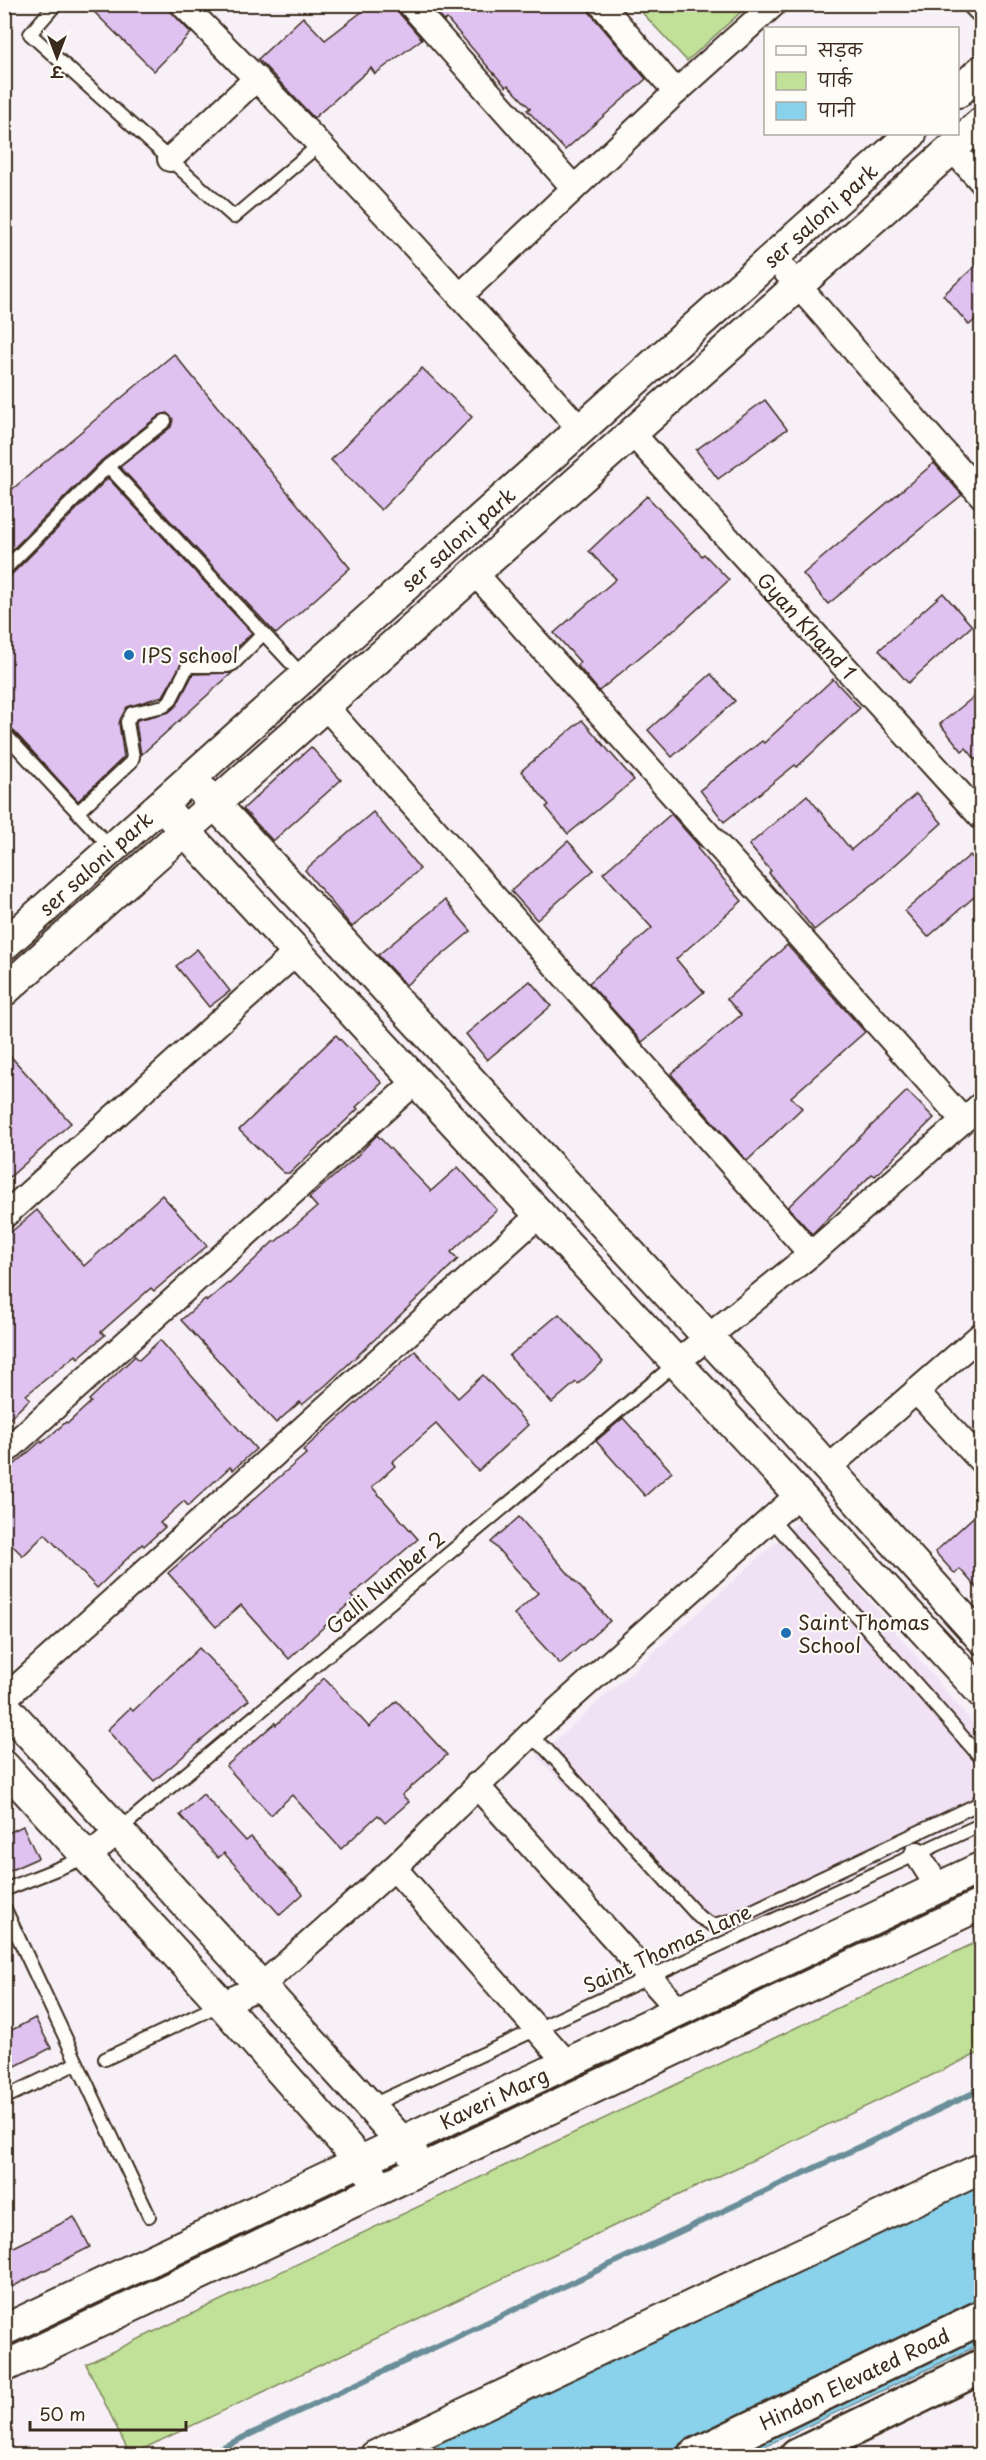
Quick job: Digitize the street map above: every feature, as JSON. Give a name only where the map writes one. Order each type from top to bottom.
[{"type":"highway","name":"Hindon Elevated Road","points":[[694,2456],[981,2317]]},
{"type":"highway","points":[[797,2456],[981,2366]]},
{"type":"street","points":[[182,4],[257,78],[580,429]]},
{"type":"street","points":[[410,4],[574,188]]},
{"type":"street","points":[[601,4],[676,92]]},
{"type":"street","points":[[975,4],[981,11]]},
{"type":"street","points":[[460,296],[770,6]]},
{"type":"street","points":[[959,90],[981,70]]},
{"type":"street","points":[[170,159],[257,78]]},
{"type":"street","points":[[4,991],[981,122]]},
{"type":"street","name":"ser saloni park","points":[[4,945],[910,135]]},
{"type":"street","points":[[952,149],[981,182]]},
{"type":"street","points":[[773,257],[981,496]]},
{"type":"street","name":"Gyan Khand 1","points":[[632,433],[981,818]]},
{"type":"street","points":[[475,573],[963,1120]]},
{"type":"street","points":[[325,706],[811,1254]]},
{"type":"street","points":[[191,778],[828,1468],[981,1639]]},
{"type":"street","points":[[161,805],[981,1693]]},
{"type":"street","points":[[4,1216],[297,952]]},
{"type":"street","points":[[4,1453],[416,1081]]},
{"type":"street","points":[[677,1362],[811,1254],[981,1104]]},
{"type":"street","points":[[4,1699],[539,1215]]},
{"type":"street","points":[[828,1468],[981,1334]]},
{"type":"street","points":[[915,1391],[981,1462]]},
{"type":"street","points":[[222,2004],[261,1986],[394,1868],[476,1785],[529,1736],[798,1495]]},
{"type":"street","points":[[4,1706],[424,2167]]},
{"type":"street","points":[[4,1766],[222,2004],[383,2187]]},
{"type":"street","points":[[476,1785],[679,2010]]},
{"type":"street","points":[[88,1857],[118,1831]]},
{"type":"street","points":[[909,1851],[938,1887]]},
{"type":"street","name":"Kaveri Marg","points":[[4,2330],[981,1867]]},
{"type":"street","points":[[394,1868],[567,2063]]},
{"type":"street","name":"Kaveri Marg","points":[[4,2367],[981,1904]]},
{"type":"street","points":[[375,2456],[981,2168]]},
{"type":"lane","points":[[56,4],[30,34],[234,217],[319,145]]},
{"type":"lane","points":[[4,570],[108,466],[165,421]]},
{"type":"lane","points":[[108,466],[304,677]]},
{"type":"lane","points":[[78,812],[133,757],[128,717],[132,713],[164,706],[170,700],[188,666],[233,664],[264,633]]},
{"type":"lane","points":[[4,733],[112,849]]},
{"type":"lane","name":"Galli Number 2","points":[[118,1831],[677,1362]]},
{"type":"lane","points":[[771,1519],[981,1759]]},
{"type":"lane","points":[[529,1736],[546,1749],[699,1917],[713,1925],[733,1920],[909,1851],[976,1805],[981,1797]]},
{"type":"lane","name":"Saint Thomas Lane","points":[[369,2107],[734,1938],[909,1851],[981,1824]]},
{"type":"lane","points":[[4,1890],[88,1857]]},
{"type":"lane","points":[[4,1907],[149,2216]]},
{"type":"lane","points":[[722,1923],[734,1938]]},
{"type":"lane","points":[[105,2059],[222,2004]]},
{"type":"lane","points":[[4,2098],[77,2063]]},
{"type":"shaded area","name":"Saint Thomas School","points":[[801,1520],[981,1733],[981,1813],[716,1939],[537,1757]]},
{"type":"green space","points":[[635,5],[736,5],[742,11],[687,61]]},
{"type":"green space","points":[[981,1940],[981,2052],[130,2455],[86,2364]]},
{"type":"water","points":[[981,2184],[981,2344],[746,2455],[411,2456]]},
{"type":"building","points":[[86,4],[164,4],[191,33],[154,71]]},
{"type":"building","points":[[372,4],[396,4],[399,13],[422,39],[375,74],[371,68],[314,118],[258,59],[303,17],[325,40]]},
{"type":"building","points":[[434,4],[587,4],[590,13],[646,79],[565,150],[527,110],[530,108],[508,85],[506,87],[447,19],[444,21],[433,8]]},
{"type":"building","points":[[981,261],[981,315],[969,325],[943,295]]},
{"type":"building","points":[[174,354],[350,568],[276,634],[120,467],[171,427],[173,419],[167,413],[160,415],[102,460],[4,558],[4,496]]},
{"type":"building","points":[[422,368],[472,417],[381,510],[331,460]]},
{"type":"building","points":[[765,400],[787,429],[718,479],[696,450]]},
{"type":"building","points":[[934,463],[962,495],[828,604],[803,574]]},
{"type":"building","points":[[108,478],[252,633],[226,658],[184,659],[163,696],[127,707],[119,723],[124,757],[78,801],[10,727],[4,725],[4,578],[10,576]]},
{"type":"building","points":[[647,496],[702,556],[704,554],[729,580],[671,633],[599,691],[577,665],[580,662],[554,633],[616,579],[589,551]]},
{"type":"building","points":[[943,593],[972,626],[908,683],[879,650]]},
{"type":"building","points":[[232,673],[141,755],[137,720],[169,712],[177,705],[193,674]]},
{"type":"building","points":[[711,674],[735,701],[672,757],[648,730]]},
{"type":"building","points":[[833,679],[860,708],[797,767],[795,765],[724,822],[700,790],[762,741],[764,743]]},
{"type":"building","points":[[981,691],[981,766],[966,748],[962,751],[940,724]]},
{"type":"building","points":[[582,720],[634,780],[568,834],[546,807],[549,805],[521,771]]},
{"type":"building","points":[[311,747],[341,780],[273,841],[243,809]]},
{"type":"building","points":[[916,794],[942,823],[877,881],[814,930],[749,845],[807,795],[851,850]]},
{"type":"building","points":[[373,812],[420,869],[352,927],[305,870]]},
{"type":"building","points":[[671,814],[742,901],[676,959],[704,992],[642,1042],[589,983],[652,928],[603,873]]},
{"type":"building","points":[[568,841],[594,870],[537,920],[511,891]]},
{"type":"building","points":[[970,855],[981,868],[981,891],[928,937],[905,911]]},
{"type":"building","points":[[445,900],[471,931],[406,985],[378,955]]},
{"type":"building","points":[[787,945],[865,1032],[791,1097],[802,1108],[747,1161],[671,1074],[741,1015],[727,999]]},
{"type":"building","points":[[197,949],[230,991],[209,1007],[176,966]]},
{"type":"building","points":[[530,981],[551,1006],[487,1060],[466,1034]]},
{"type":"building","points":[[336,1035],[382,1083],[356,1107],[358,1109],[290,1173],[284,1173],[239,1130]]},
{"type":"building","points":[[4,1049],[71,1123],[4,1182]]},
{"type":"building","points":[[907,1091],[934,1118],[875,1176],[872,1174],[812,1234],[788,1207]]},
{"type":"building","points":[[377,1135],[431,1191],[458,1167],[497,1210],[451,1252],[458,1259],[389,1326],[326,1385],[302,1405],[300,1402],[276,1423],[181,1320],[205,1299],[207,1301],[229,1284],[274,1241],[317,1207],[309,1198],[355,1158]]},
{"type":"building","points":[[162,1195],[207,1246],[154,1291],[151,1288],[101,1332],[105,1335],[78,1358],[76,1355],[26,1395],[30,1399],[4,1424],[4,1238],[37,1210],[84,1266]]},
{"type":"building","points":[[559,1314],[603,1362],[552,1403],[509,1356]]},
{"type":"building","points":[[160,1340],[256,1449],[233,1470],[230,1467],[188,1506],[184,1501],[160,1523],[165,1527],[144,1546],[142,1544],[97,1588],[45,1534],[23,1556],[4,1537],[4,1474],[41,1441],[42,1443],[66,1422],[68,1423],[135,1356],[139,1360]]},
{"type":"building","points":[[415,1351],[458,1398],[483,1375],[528,1425],[478,1471],[436,1424],[392,1462],[395,1466],[372,1487],[418,1539],[351,1596],[354,1599],[289,1659],[241,1605],[216,1627],[168,1573],[306,1454],[303,1450]]},
{"type":"building","points":[[623,1418],[672,1472],[645,1496],[596,1441]]},
{"type":"building","points":[[981,1510],[981,1593],[960,1569],[955,1574],[935,1552]]},
{"type":"building","points":[[519,1517],[610,1621],[560,1664],[514,1614],[538,1593],[491,1542]]},
{"type":"building","points":[[199,1648],[249,1700],[154,1781],[107,1730],[130,1708],[133,1711]]},
{"type":"building","points":[[324,1678],[369,1727],[397,1701],[447,1755],[402,1795],[409,1802],[385,1823],[378,1815],[341,1849],[292,1795],[271,1815],[226,1766],[275,1723],[276,1725]]},
{"type":"building","points":[[203,1794],[246,1841],[251,1837],[303,1894],[280,1915],[224,1853],[218,1858],[180,1815]]},
{"type":"building","points":[[23,1826],[38,1858],[4,1873],[4,1835]]},
{"type":"building","points":[[35,2018],[51,2048],[4,2072],[4,2034]]},
{"type":"building","points":[[74,2217],[90,2247],[4,2291],[4,2252]]},
{"type":"waterway","points":[[204,2456],[982,2089]]},
{"type":"place","name":"IPS school","points":[[129,655]]},
{"type":"place","name":"Saint Thomas School","points":[[786,1633]]}]
